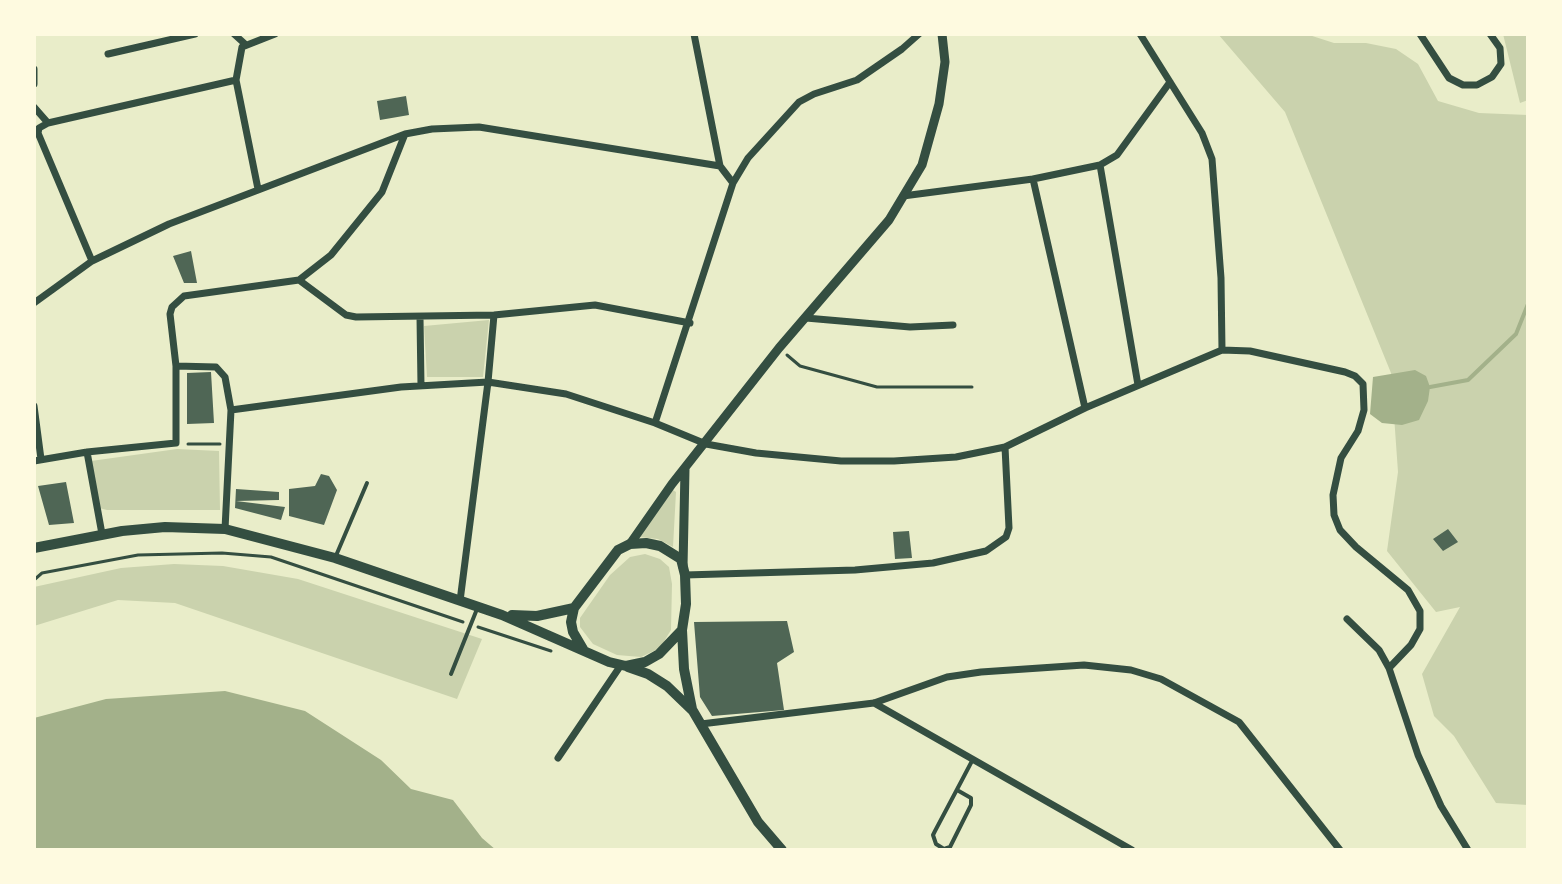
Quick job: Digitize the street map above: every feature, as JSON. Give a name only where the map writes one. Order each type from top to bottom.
[{"type":"main road","points":[[34,548],[102,534],[165,527],[225,529],[335,558],[502,615],[609,662],[648,674],[667,686],[693,711],[758,822],[782,850]]},
{"type":"main road","points":[[583,649],[571,622],[574,608],[618,550],[630,544],[660,546],[673,553],[681,559],[684,571],[684,669],[693,711]]},
{"type":"main road","points":[[502,615],[537,616],[574,608]]},
{"type":"main road","points":[[623,666],[645,662],[659,654],[682,630]]},
{"type":"street","points":[[108,54],[195,34]]},
{"type":"street","points":[[234,34],[245,44]]},
{"type":"street","points":[[258,189],[236,80],[242,47],[275,34]]},
{"type":"street","points":[[694,34],[720,166],[733,183]]},
{"type":"street","points":[[655,423],[733,183],[748,158],[799,102],[857,80],[919,34]]},
{"type":"street","points":[[630,544],[779,348],[880,230],[922,165],[939,104],[945,62],[942,34]]},
{"type":"street","points":[[1140,34],[1202,133],[1212,159],[1221,278],[1222,350]]},
{"type":"street","points":[[1420,34],[1449,78],[1463,85],[1477,85],[1492,77],[1501,64],[1500,48],[1490,34]]},
{"type":"street","points":[[34,69],[34,84]]},
{"type":"street","points":[[92,261],[38,133],[39,128],[48,123],[236,80]]},
{"type":"street","points":[[903,196],[1033,179],[1100,165],[1117,155],[1170,82]]},
{"type":"street","points":[[34,107],[48,123]]},
{"type":"street","points":[[34,303],[92,261],[169,224],[405,134],[432,129],[479,127],[720,166]]},
{"type":"street","points":[[34,406],[37,460],[176,443],[172,307],[184,296],[299,280],[331,255],[382,192],[405,134]]},
{"type":"street","points":[[1100,165],[1138,385]]},
{"type":"street","points":[[1033,179],[1085,408]]},
{"type":"street","points":[[299,280],[346,315],[494,315],[595,305],[690,323]]},
{"type":"street","points":[[460,601],[494,315]]},
{"type":"street","points":[[420,317],[421,386]]},
{"type":"street","points":[[806,318],[910,327],[953,325]]},
{"type":"street","points":[[231,410],[421,386],[488,382],[566,394],[655,423],[706,444],[756,453],[841,461],[956,457],[1005,447],[1085,408],[1222,350],[1250,351],[1345,372],[1363,384],[1364,410],[1358,431],[1341,458],[1333,495],[1334,515],[1340,530],[1408,590],[1420,611],[1420,629],[1411,645],[1389,668]]},
{"type":"street","points":[[176,366],[216,367],[225,377],[231,410],[225,529]]},
{"type":"street","points":[[685,469],[684,571],[870,568],[933,563],[986,551],[1006,537],[1009,528],[1005,447]]},
{"type":"street","points":[[87,452],[102,534]]},
{"type":"street","points":[[1347,619],[1379,650],[1389,668],[1418,755],[1441,806],[1468,850]]},
{"type":"street","points":[[701,724],[874,703],[947,677],[981,672],[1084,665],[1131,670],[1161,679],[1239,722],[1340,850]]},
{"type":"street","points":[[558,758],[623,666]]},
{"type":"street","points":[[874,703],[1132,850]]},
{"type":"lane","points":[[335,558],[367,483]]},
{"type":"lane","points":[[451,674],[478,607]]},
{"type":"lane","points":[[957,790],[971,798],[971,805],[950,847],[944,849],[936,844],[933,835],[973,759]]},
{"type":"path","points":[[779,348],[800,366],[877,387],[972,387]]},
{"type":"path","points":[[176,443],[228,445]]},
{"type":"path","points":[[34,580],[42,573],[138,555],[222,553],[271,557],[557,653]]},
{"type":"shaded area","points":[[1218,34],[1306,34],[1334,43],[1366,43],[1396,49],[1418,64],[1438,101],[1479,113],[1528,115],[1528,805],[1496,803],[1454,736],[1434,716],[1422,674],[1460,607],[1436,612],[1387,551],[1398,472],[1391,373],[1285,112]]},
{"type":"shaded area","points":[[1503,34],[1528,34],[1528,100],[1520,103]]},
{"type":"shaded area","points":[[489,320],[483,377],[427,377],[424,326]]},
{"type":"shaded area","points":[[1415,370],[1426,376],[1430,387],[1428,401],[1419,420],[1402,425],[1382,423],[1370,414],[1373,377]]},
{"type":"shaded area","points":[[177,449],[219,451],[220,510],[99,508],[91,461]]},
{"type":"shaded area","points":[[673,490],[676,492],[673,547],[658,539],[639,537]]},
{"type":"shaded area","points":[[645,554],[660,559],[669,567],[672,584],[671,630],[660,648],[641,657],[617,655],[593,644],[580,627],[580,618],[610,575],[630,557]]},
{"type":"shaded area","points":[[174,564],[223,566],[298,579],[482,639],[457,699],[175,603],[118,600],[34,626],[34,587],[121,568]]},
{"type":"shaded area","points":[[225,691],[305,711],[381,760],[411,789],[453,800],[482,838],[496,850],[34,850],[34,718],[106,699]]},
{"type":"building","points":[[406,96],[409,115],[380,120],[377,101]]},
{"type":"building","points":[[191,251],[197,283],[184,283],[173,256]]},
{"type":"building","points":[[211,372],[214,423],[187,424],[187,373]]},
{"type":"building","points":[[321,474],[329,476],[337,490],[324,525],[289,516],[289,489],[315,486]]},
{"type":"building","points":[[66,482],[74,523],[49,525],[38,486]]},
{"type":"building","points":[[236,489],[279,492],[279,500],[236,501],[285,507],[281,520],[235,508]]},
{"type":"building","points":[[1448,529],[1458,542],[1443,551],[1433,539]]},
{"type":"building","points":[[909,531],[912,558],[895,559],[893,532]]},
{"type":"building","points":[[787,621],[794,652],[777,663],[784,710],[712,716],[700,697],[694,622]]},
{"type":"waterway","points":[[1430,387],[1468,380],[1516,334],[1528,304]]}]
